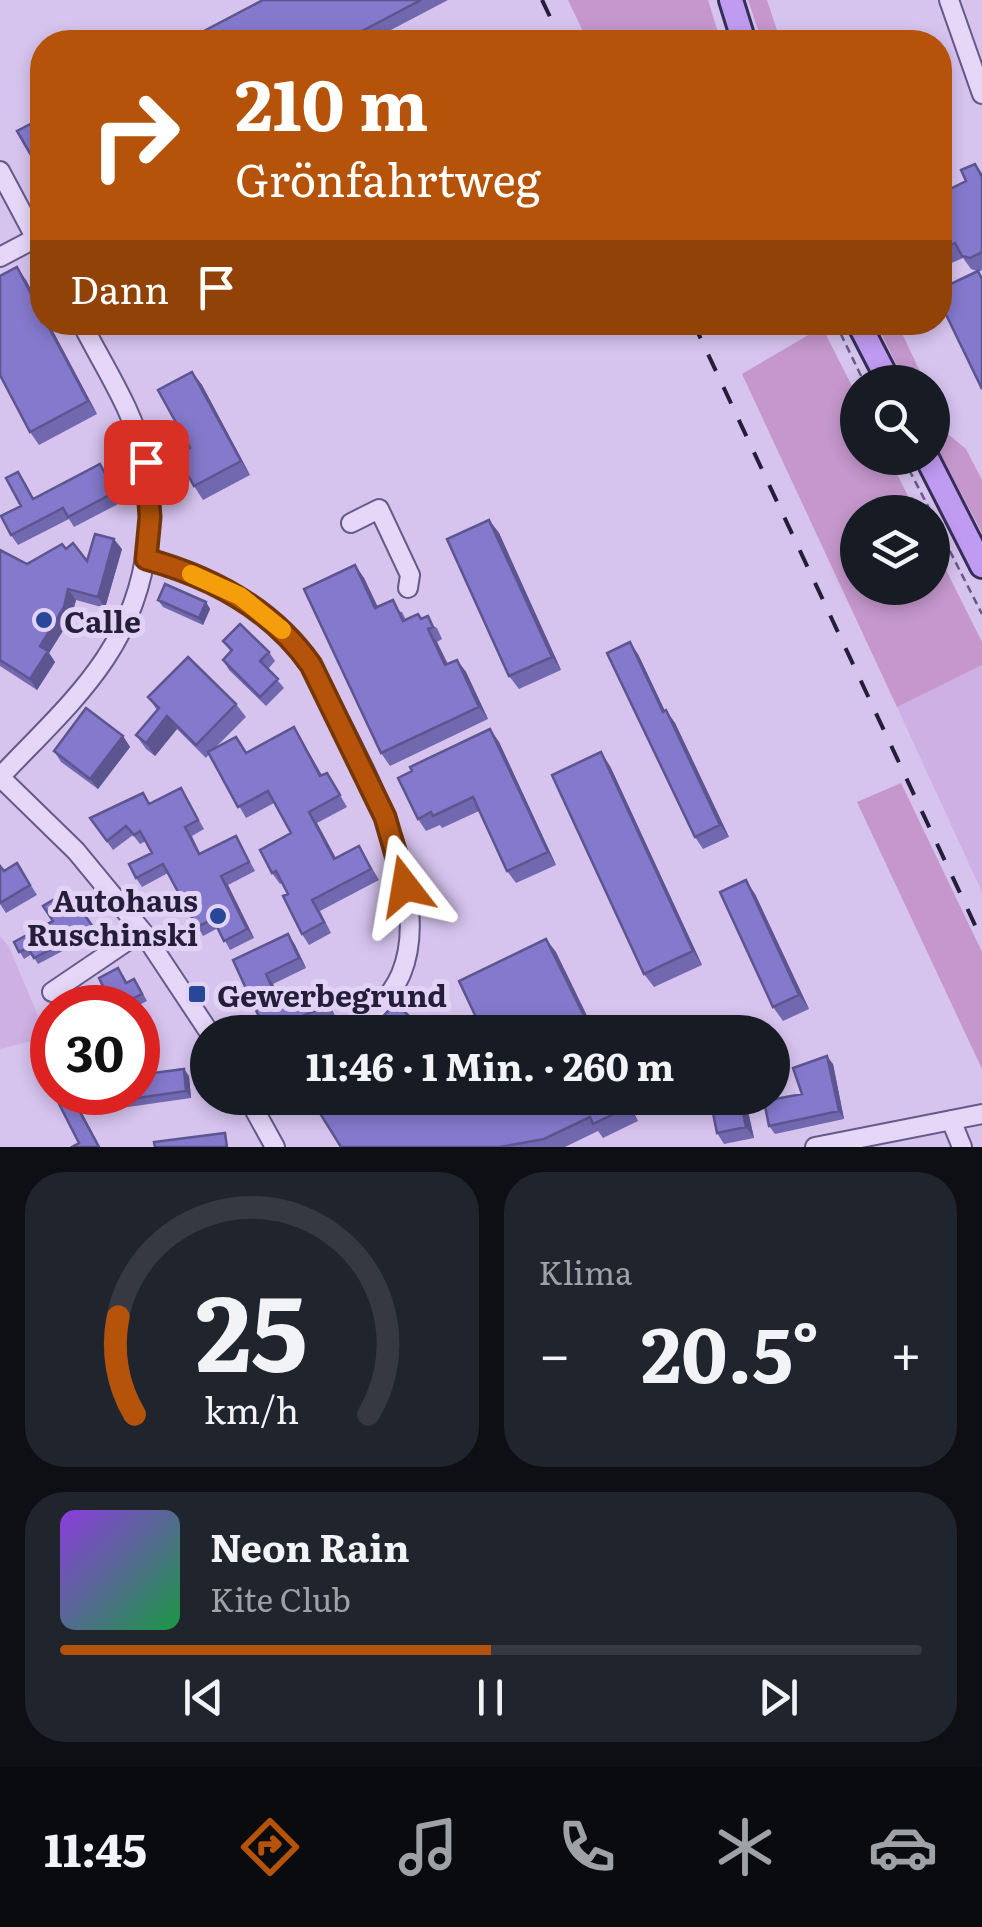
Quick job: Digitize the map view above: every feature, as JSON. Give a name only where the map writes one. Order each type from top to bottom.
[{"type":"main road","points":[[731,0],[740,30]]},
{"type":"main road","points":[[865,335],[880,365]]},
{"type":"main road","points":[[936,475],[982,566]]},
{"type":"street","points":[[949,0],[982,94]]},
{"type":"street","points":[[0,170],[30,227]]},
{"type":"street","points":[[0,256],[30,247]]},
{"type":"street","points":[[88,335],[130,414],[146,462],[150,517],[146,559],[134,608],[114,646],[78,697],[0,777],[76,851],[142,931],[198,1015]]},
{"type":"street","points":[[351,523],[380,509],[410,575],[408,588]]},
{"type":"street","points":[[146,559],[240,596],[297,645],[311,665],[385,817],[401,864],[408,909],[406,956],[389,995],[369,1015]]},
{"type":"street","points":[[62,985],[142,931]]},
{"type":"street","points":[[815,1147],[982,1114]]},
{"type":"street","points":[[257,1115],[275,1147]]},
{"type":"street","points":[[951,1120],[962,1147]]},
{"type":"path","points":[[841,335],[856,365]]},
{"type":"path","points":[[950,550],[982,614]]},
{"type":"shaded area","points":[[568,0],[708,0],[717,30],[582,30]]},
{"type":"shaded area","points":[[748,0],[767,0],[777,30],[758,30]]},
{"type":"shaded area","points":[[808,335],[826,335],[841,365],[840,475],[898,475],[908,495],[840,495],[840,585],[742,374]]},
{"type":"shaded area","points":[[882,335],[903,335],[917,365],[897,365]]},
{"type":"shaded area","points":[[950,436],[966,449],[982,480],[982,533],[950,472]]},
{"type":"shaded area","points":[[950,578],[982,642],[982,665],[897,707],[850,605],[950,605]]},
{"type":"shaded area","points":[[982,665],[982,892],[897,707]]},
{"type":"shaded area","points":[[901,783],[982,952],[982,1069],[857,802]]},
{"type":"shaded area","points":[[0,936],[9,947],[30,997],[30,1041],[0,1049]]},
{"type":"building","points":[[263,0],[421,0],[364,30],[206,30]]},
{"type":"building","points":[[30,124],[30,153],[17,131]]},
{"type":"building","points":[[975,164],[982,177],[982,252],[970,258],[962,256],[955,243],[952,244],[952,188],[966,181],[961,170]]},
{"type":"building","points":[[17,267],[30,292],[30,335],[53,335],[88,401],[30,432],[0,375],[0,276]]},
{"type":"building","points":[[978,271],[982,279],[982,389],[952,327],[952,283]]},
{"type":"building","points":[[192,372],[241,461],[194,486],[177,455],[190,448],[158,390]]},
{"type":"building","points":[[100,464],[115,492],[68,517],[63,508],[11,535],[1,516],[21,506],[6,478],[18,472],[33,499]]},
{"type":"building","points":[[489,520],[552,657],[509,676],[447,539]]},
{"type":"building","points":[[95,534],[114,539],[98,597],[68,589],[64,607],[40,646],[48,651],[30,679],[0,660],[0,550],[27,564],[62,544],[66,549],[73,543],[87,561]]},
{"type":"building","points":[[355,565],[375,608],[393,600],[403,621],[418,614],[421,619],[428,616],[433,627],[428,629],[445,665],[457,660],[479,707],[381,753],[304,589]]},
{"type":"building","points":[[165,584],[206,602],[199,618],[158,600]]},
{"type":"building","points":[[240,624],[269,652],[260,661],[278,679],[260,697],[223,660],[232,650],[223,641]]},
{"type":"building","points":[[630,642],[720,825],[695,837],[607,653]]},
{"type":"building","points":[[188,657],[236,704],[196,745],[167,716],[146,743],[136,735],[159,708],[148,697]]},
{"type":"building","points":[[86,708],[123,736],[90,779],[54,751]]},
{"type":"building","points":[[294,727],[320,776],[327,773],[340,795],[309,812],[334,859],[359,846],[371,869],[312,900],[324,922],[302,934],[283,896],[288,894],[260,850],[291,833],[268,791],[238,807],[208,752],[236,737],[246,753]]},
{"type":"building","points":[[490,729],[548,852],[507,871],[473,797],[418,819],[398,778],[412,771],[410,767]]},
{"type":"building","points":[[601,752],[693,951],[644,974],[552,775]]},
{"type":"building","points":[[181,788],[198,820],[185,827],[199,854],[236,836],[249,862],[221,876],[247,929],[224,941],[213,919],[197,927],[163,864],[136,878],[129,864],[152,853],[140,831],[134,835],[126,826],[107,841],[90,818],[143,793],[149,804]]},
{"type":"building","points":[[17,863],[30,885],[0,903],[0,866],[4,871]]},
{"type":"building","points":[[746,880],[799,995],[773,1007],[720,892]]},
{"type":"building","points":[[53,900],[62,915],[78,905],[93,927],[34,958],[28,948],[19,952],[14,942],[53,921],[43,906]]},
{"type":"building","points":[[288,934],[299,958],[266,974],[279,1002],[318,985],[328,1005],[305,1015],[258,1015],[233,960]]},
{"type":"building","points":[[546,939],[584,1015],[475,1015],[459,981]]},
{"type":"building","points":[[118,968],[126,983],[134,979],[137,985],[102,985],[99,978]]},
{"type":"building","points":[[395,1003],[408,1015],[384,1015]]},
{"type":"building","points":[[827,1056],[839,1111],[769,1126],[767,1115],[790,1115],[790,1096],[802,1094],[793,1068]]},
{"type":"building","points":[[184,1069],[186,1091],[160,1095],[160,1072]]},
{"type":"building","points":[[65,1115],[82,1115],[99,1147],[72,1147],[79,1143]]},
{"type":"building","points":[[321,1115],[612,1115],[593,1124],[590,1117],[544,1139],[500,1147],[341,1147]]},
{"type":"building","points":[[713,1115],[744,1115],[746,1127],[717,1133]]},
{"type":"building","points":[[225,1133],[227,1147],[155,1147],[154,1142]]},
{"type":"railway","points":[[542,0],[556,30]]},
{"type":"railway","points":[[699,335],[982,940]]},
{"type":"slow traffic","points":[[191,574],[240,596],[282,630]]},
{"type":"place","name":"Calle","points":[[44,620]]},
{"type":"place","name":"Autohaus Ruschinski","points":[[218,916]]},
{"type":"place","name":"Gewerbegrund","points":[[197,994]]},
{"type":"route","points":[[146,462],[150,517],[146,559],[240,596],[297,645],[311,665],[385,817],[405,886]]}]
